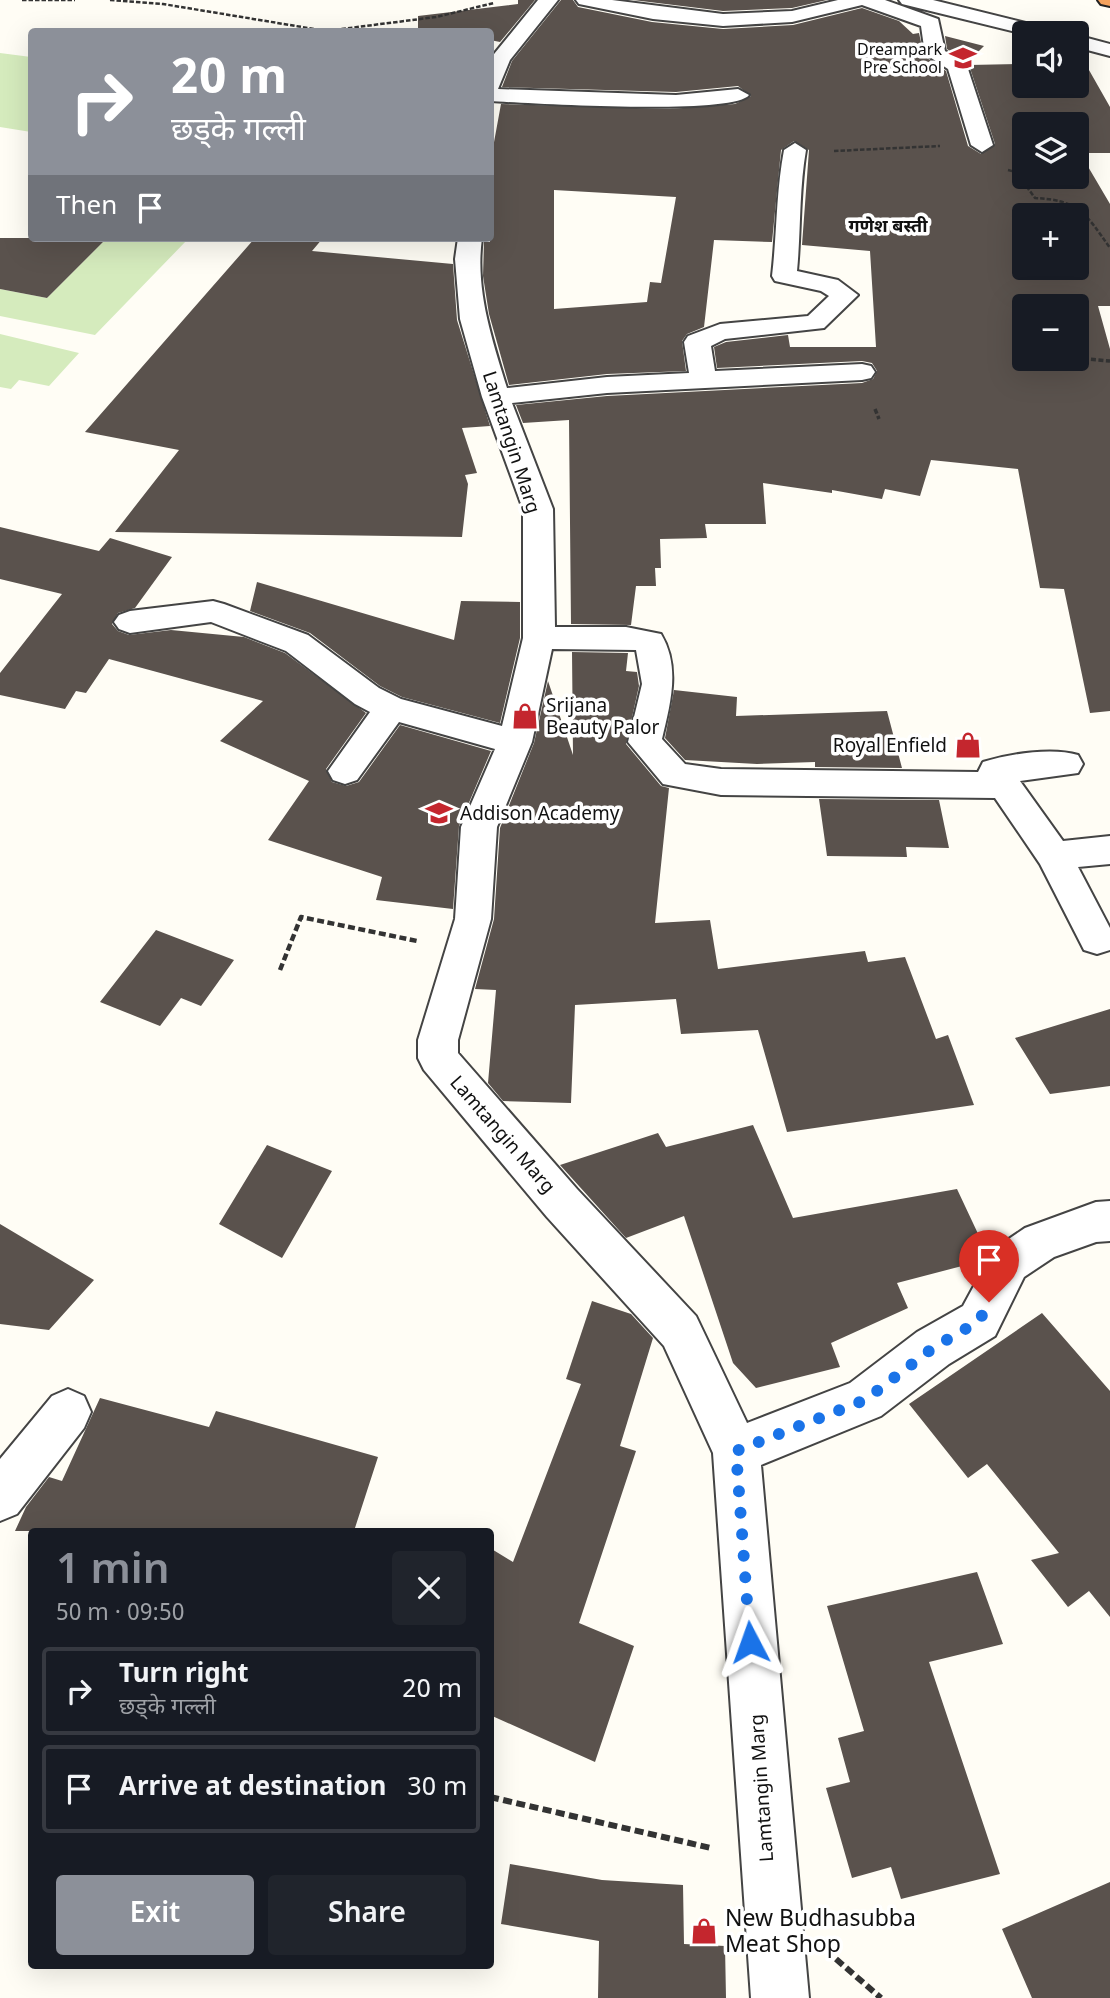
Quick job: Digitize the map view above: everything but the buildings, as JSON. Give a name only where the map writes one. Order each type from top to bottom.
[{"type":"street","points":[[494,75],[500,59],[548,0]]},
{"type":"street","points":[[586,0],[640,12],[711,18],[794,16],[858,0]]},
{"type":"street","points":[[867,0],[931,23],[929,34],[935,54],[957,66],[982,145]]},
{"type":"street","points":[[909,0],[1012,25]]},
{"type":"street","points":[[1089,44],[1110,50]]},
{"type":"street","points":[[494,95],[676,102],[738,94]]},
{"type":"street","points":[[704,379],[697,342],[720,332],[815,323],[845,295],[829,285],[784,276],[790,222],[788,190],[794,150]]},
{"type":"street","name":"Lamtangin Marg","points":[[469,242],[467,259],[473,319],[496,397],[538,509],[538,638],[515,742],[479,827],[473,919],[466,951],[438,1040],[438,1058],[562,1203],[680,1331],[736,1451],[780,1998]]},
{"type":"street","points":[[496,397],[704,379],[862,372]]},
{"type":"street","points":[[130,622],[213,611],[297,643],[366,696],[391,708],[515,742]]},
{"type":"street","points":[[538,638],[626,638],[650,642],[658,684],[645,742],[675,775],[721,782],[987,785],[1054,856],[1097,939]]},
{"type":"street","points":[[345,771],[391,708]]},
{"type":"street","points":[[987,785],[995,771],[1066,764]]},
{"type":"street","points":[[1054,856],[1110,850]]},
{"type":"street","points":[[736,1451],[865,1400],[933,1348],[979,1321],[1009,1263],[1040,1242],[1096,1222],[1110,1221]]},
{"type":"street","points":[[0,1497],[68,1412]]},
{"type":"path","points":[[22,0],[75,0]]},
{"type":"path","points":[[110,0],[163,4],[308,28]]},
{"type":"path","points":[[350,28],[436,17],[494,3]]},
{"type":"path","points":[[794,150],[982,145],[993,167],[1016,172],[1035,198],[1063,198],[1085,213],[1110,248]]},
{"type":"path","points":[[1089,359],[1110,361]]},
{"type":"path","points":[[280,970],[300,917],[466,951]]},
{"type":"path","points":[[494,1798],[767,1861]]},
{"type":"green space","points":[[0,53],[28,57],[28,132],[0,127]]},
{"type":"green space","points":[[103,242],[185,242],[95,335],[0,316],[0,289],[47,298]]},
{"type":"green space","points":[[0,334],[79,353],[49,386],[19,380],[11,389],[0,387]]},
{"type":"place","name":"Dreampark Pre School","points":[[963,58]]},
{"type":"place","name":"Srijana Beauty Palor","points":[[525,716]]},
{"type":"place","name":"Royal Enfield","points":[[968,745]]},
{"type":"place","name":"Addison Academy","points":[[439,813]]},
{"type":"place","name":"New Budhasubba Meat Shop","points":[[704,1931]]},
{"type":"district","name":"गणेश बस्ती","points":[[888,226]]},
{"type":"route","points":[[750,1642],[736,1451],[865,1400],[933,1348],[979,1321],[989,1302]]}]
